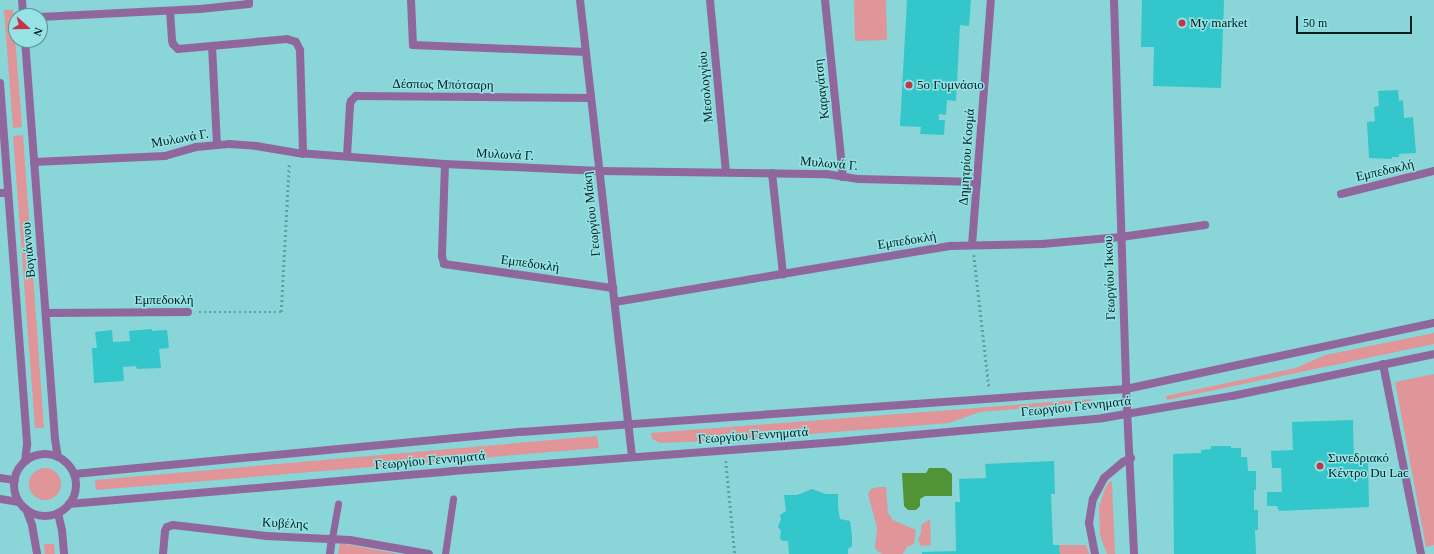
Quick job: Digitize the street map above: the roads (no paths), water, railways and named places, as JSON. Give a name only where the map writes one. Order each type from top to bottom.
[{"type":"street","points":[[411,0],[413,45],[586,52]]},
{"type":"street","name":"Γεωργίου Μάκη","points":[[580,0],[632,457]]},
{"type":"street","name":"Μεσολογγίου","points":[[710,0],[726,172]]},
{"type":"street","name":"Καραγάτση","points":[[825,0],[843,177]]},
{"type":"street","name":"Δημητρίου Κοσμά","points":[[972,245],[991,0]]},
{"type":"street","name":"Γεωργίου Ίκκου","points":[[1114,0],[1126,389],[1131,458],[1134,554]]},
{"type":"street","points":[[48,17],[170,11],[249,2]]},
{"type":"street","points":[[170,11],[172,40],[175,47],[181,49],[287,39],[296,42],[300,50],[303,154]]},
{"type":"street","points":[[212,46],[217,144]]},
{"type":"street","name":"Βογιάννου","points":[[26,48],[47,313],[55,439],[58,457]]},
{"type":"street","name":"Βογιάννου","points":[[0,83],[4,193],[27,445],[25,461],[19,468],[15,480]]},
{"type":"street","name":"Δέσπως Μπότσαρη","points":[[347,156],[350,105],[351,101],[356,96],[591,98]]},
{"type":"street","name":"Μυλωνά Γ.","points":[[34,162],[165,156],[196,147],[217,144],[242,145],[303,154],[445,164],[600,171],[826,174],[859,179],[977,182]]},
{"type":"street","name":"Εμπεδοκλή","points":[[445,164],[442,256],[444,264],[613,288]]},
{"type":"street","name":"Εμπεδοκλή","points":[[1341,194],[1434,171]]},
{"type":"street","points":[[772,173],[783,274]]},
{"type":"street","name":"Εμπεδοκλή","points":[[615,302],[951,246],[1042,244],[1121,237],[1205,225]]},
{"type":"street","name":"Εμπεδοκλή","points":[[47,313],[188,312]]},
{"type":"street","name":"Γεωργίου Γεννηματά","points":[[74,474],[629,424],[1126,389],[1193,376],[1434,323]]},
{"type":"street","name":"Γεωργίου Γεννηματά","points":[[69,504],[632,457],[960,432],[1128,414],[1232,396],[1434,354]]},
{"type":"street","points":[[1383,364],[1421,554]]},
{"type":"street","points":[[0,478],[15,480],[15,492],[19,502],[26,509],[41,516],[58,513],[69,504],[75,490],[74,474],[70,466],[58,457],[41,454],[25,461]]},
{"type":"street","points":[[1095,554],[1090,537],[1089,523],[1093,498],[1104,478],[1123,462],[1131,458]]},
{"type":"street","points":[[0,499],[19,502]]},
{"type":"street","points":[[26,509],[32,525],[37,554]]},
{"type":"street","points":[[58,513],[62,530],[64,554]]},
{"type":"street","name":"Κυβέλης","points":[[163,554],[165,531],[167,527],[173,525],[266,536],[332,538],[428,554]]},
{"type":"street","points":[[330,554],[332,538]]},
{"type":"lane","points":[[444,554],[453,499]]},
{"type":"lane","points":[[332,538],[338,504]]},
{"type":"place","name":"My market","points":[[1182,23]]},
{"type":"place","name":"5ο Γυμνάσιο","points":[[909,85]]},
{"type":"place","name":"Συνεδριακό Κέντρο Du Lac","points":[[1320,466]]}]
